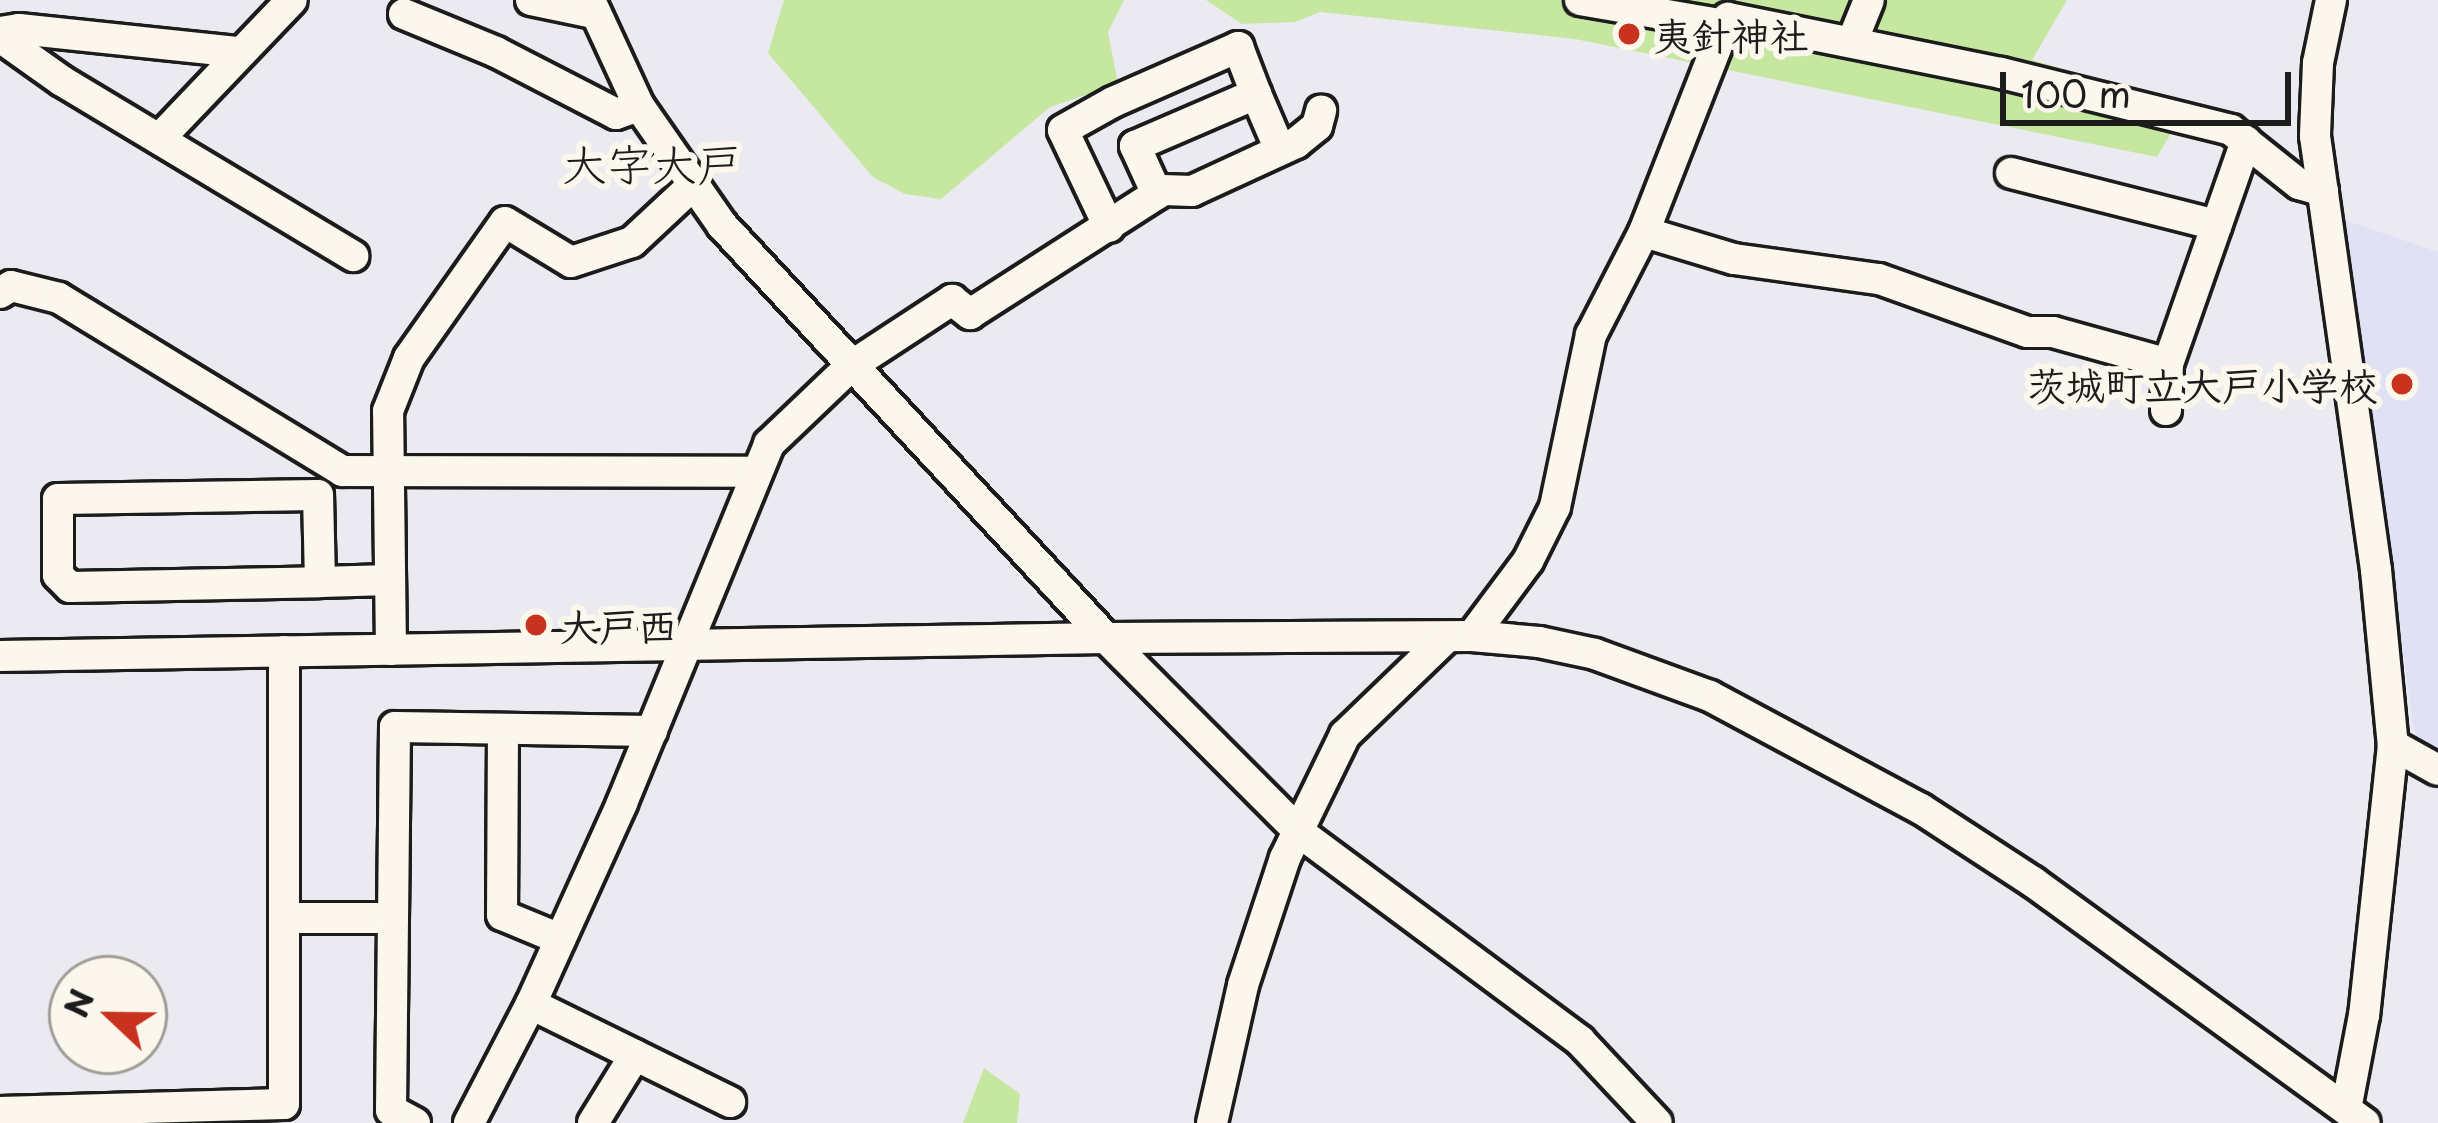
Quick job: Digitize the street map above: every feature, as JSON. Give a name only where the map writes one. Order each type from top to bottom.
[{"type":"street","points":[[159,139],[292,0]]},
{"type":"street","points":[[531,0],[592,7],[639,106],[692,186],[851,366],[1106,638],[1299,832],[1580,1042],[1657,1123]]},
{"type":"street","points":[[1580,0],[1725,25]]},
{"type":"street","points":[[1852,42],[1869,0]]},
{"type":"street","points":[[2331,0],[2314,108],[2376,570],[2393,745],[2356,1116]]},
{"type":"street","points":[[404,14],[496,52],[616,114],[639,106]]},
{"type":"street","points":[[1212,1123],[1243,985],[1272,890],[1345,735],[1459,637],[1528,561],[1555,507],[1591,335],[1645,232],[1728,18],[2231,130],[2299,184],[2323,191]]},
{"type":"street","points":[[0,34],[19,29],[239,52]]},
{"type":"street","points":[[0,34],[159,139],[353,256]]},
{"type":"street","points":[[1109,227],[1064,130],[1113,101],[1238,47],[1280,151]]},
{"type":"street","points":[[1157,194],[1136,146],[1256,94]]},
{"type":"street","points":[[469,1123],[531,1004],[652,731],[769,444],[851,366],[952,299],[970,314],[1157,194],[1192,191],[1280,151],[1317,126],[1321,111]]},
{"type":"street","points":[[2166,410],[2168,364],[2246,141]]},
{"type":"street","points":[[2011,173],[2217,225]]},
{"type":"street","points":[[392,650],[388,411],[410,358],[505,222],[571,262],[632,242],[692,186]]},
{"type":"street","points":[[1645,232],[1734,259],[1879,279],[2027,332],[2053,332],[2168,364]]},
{"type":"street","points":[[0,293],[10,286],[59,298],[342,471],[754,472]]},
{"type":"street","points":[[320,582],[318,496],[58,500],[58,575],[70,587],[320,582],[391,580]]},
{"type":"street","points":[[0,656],[1106,638],[1459,637],[1539,642],[1661,676],[1921,809],[2013,868],[2356,1116]]},
{"type":"street","points":[[0,1112],[284,1103],[284,651]]},
{"type":"street","points":[[415,1123],[392,1110],[395,728],[652,731]]},
{"type":"street","points":[[503,730],[502,915],[560,939]]},
{"type":"street","points":[[2393,745],[2438,770]]},
{"type":"street","points":[[284,918],[393,918]]},
{"type":"street","points":[[531,1004],[730,1102]]},
{"type":"street","points":[[592,1123],[635,1055]]},
{"type":"shaded area","name":"茨城町立大戸小学校","points":[[2344,220],[2438,252],[2438,752],[2418,741],[2414,730]]},
{"type":"green space","points":[[784,0],[1124,0],[1108,32],[1118,84],[1050,107],[941,199],[905,194],[873,177],[768,53]]},
{"type":"green space","points":[[1206,0],[2067,0],[2032,60],[2142,91],[2171,133],[2157,157],[1575,39],[1320,12],[1295,22],[1242,24]]},
{"type":"green space","points":[[984,1068],[1020,1094],[1017,1123],[963,1123]]},
{"type":"place","name":"夷針神社","points":[[1629,34]]},
{"type":"place","name":"茨城町立大戸小学校","points":[[2402,384]]},
{"type":"place","name":"大戸西","points":[[536,625]]},
{"type":"district","name":"大字大戸","points":[[652,163]]}]
